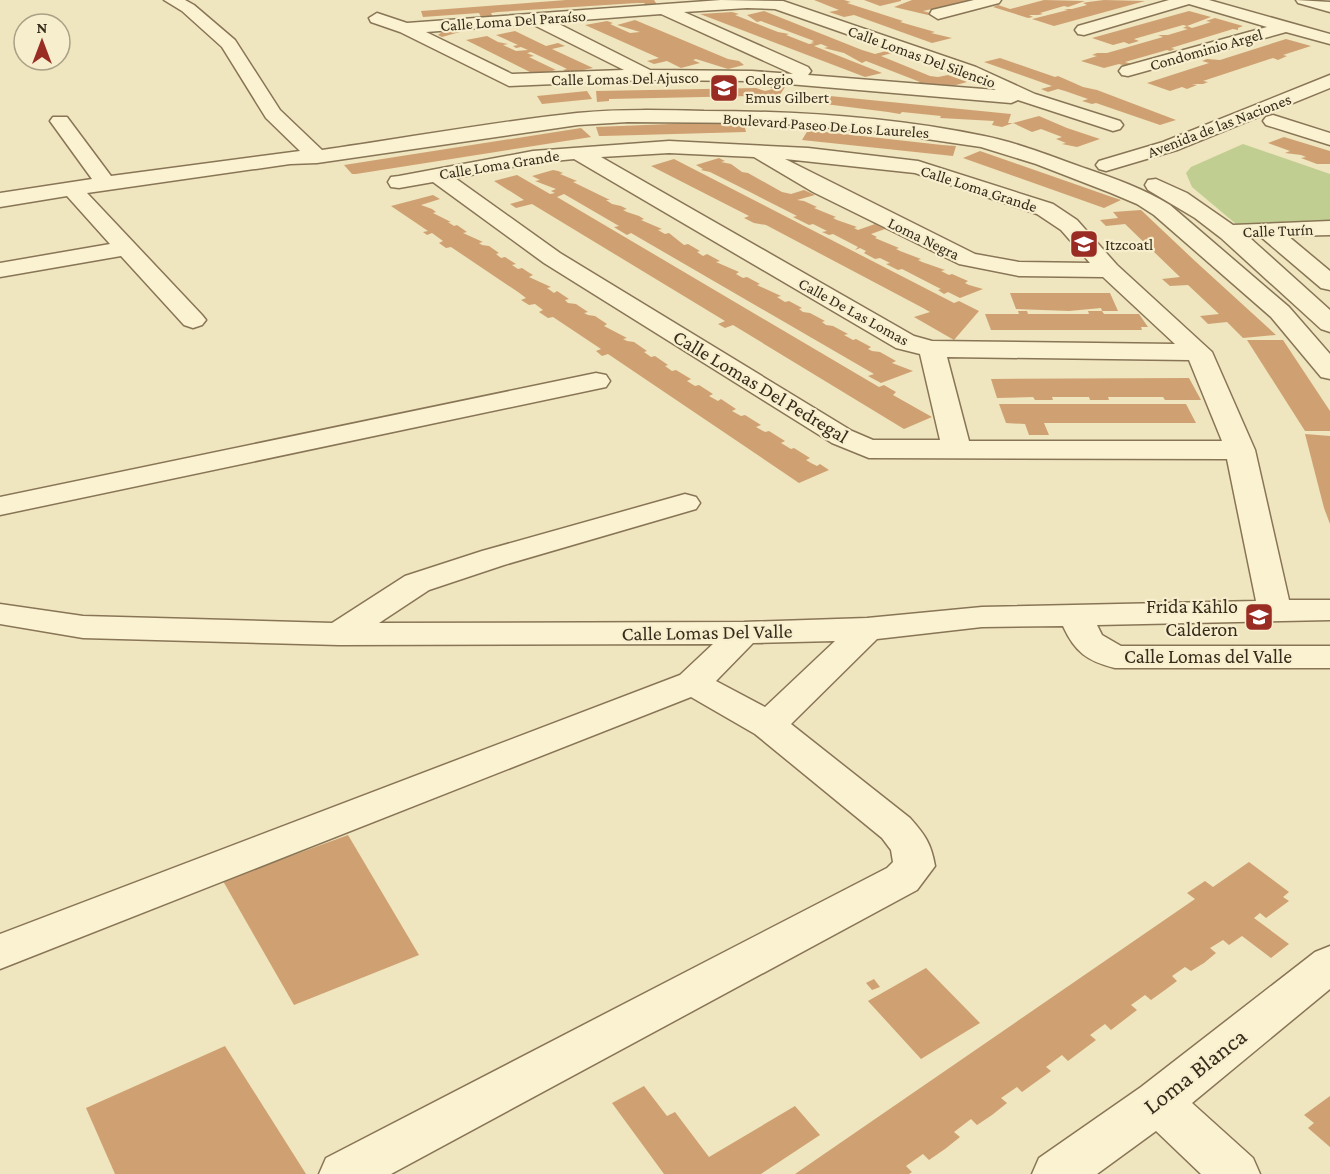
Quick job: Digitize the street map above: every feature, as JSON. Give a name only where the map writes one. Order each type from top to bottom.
[{"type":"street","points":[[172,0],[188,8],[229,44],[273,114],[314,153]]},
{"type":"street","points":[[938,14],[993,0]]},
{"type":"street","points":[[1084,30],[1188,0],[1330,39]]},
{"type":"street","points":[[1304,0],[1330,7]]},
{"type":"street","name":"Calle Loma Del Paraíso","points":[[406,28],[764,2]]},
{"type":"street","name":"Calle Lomas Del Silencio","points":[[764,2],[777,4],[970,70],[1028,98],[1113,125]]},
{"type":"street","points":[[665,10],[808,78]]},
{"type":"street","points":[[377,18],[406,28]]},
{"type":"street","points":[[536,19],[647,75]]},
{"type":"street","name":"Condominio Argel","points":[[1128,70],[1285,27]]},
{"type":"street","name":"Calle Lomas Del Ajusco","points":[[406,28],[509,80],[647,75],[808,78],[945,93],[1028,98]]},
{"type":"street","points":[[802,113],[808,78]]},
{"type":"street","points":[[755,151],[776,115],[808,78]]},
{"type":"street","name":"Avenida de las Naciones","points":[[1106,165],[1170,146],[1330,81]]},
{"type":"street","points":[[1152,183],[1194,154],[1273,121],[1330,101]]},
{"type":"street","name":"Boulevard Paseo De Los Laureles","points":[[802,113],[984,142],[1043,160],[1145,199],[1162,210],[1280,312],[1330,371]]},
{"type":"street","name":"Boulevard Paseo De Los Laureles","points":[[0,200],[314,153],[578,119],[802,113],[996,132],[1106,165],[1152,183],[1174,194],[1226,232],[1288,284],[1330,324]]},
{"type":"street","points":[[60,121],[106,183]]},
{"type":"street","points":[[1273,121],[1330,139]]},
{"type":"street","name":"Calle Loma Grande","points":[[399,182],[533,157],[669,147],[755,151],[907,166],[953,177],[1045,209],[1069,225],[1109,270],[1199,352],[1240,450],[1275,612]]},
{"type":"street","name":"Loma Negra","points":[[755,151],[821,187],[967,259],[992,267],[1030,270],[1109,270]]},
{"type":"street","name":"Calle De Las Lomas","points":[[578,152],[905,342],[932,349],[1199,352]]},
{"type":"street","name":"Calle Lomas Del Pedregal","points":[[436,175],[552,258],[842,437],[869,449],[1240,450]]},
{"type":"street","points":[[72,189],[193,320]]},
{"type":"street","name":"Calle Turín","points":[[1226,232],[1330,228]]},
{"type":"street","points":[[1267,231],[1330,283]]},
{"type":"street","points":[[0,270],[126,248]]},
{"type":"street","points":[[932,349],[957,449]]},
{"type":"street","points":[[0,506],[596,381]]},
{"type":"street","points":[[339,634],[417,583],[493,558],[685,503]]},
{"type":"street","points":[[1075,614],[1330,610]]},
{"type":"street","name":"Calle Lomas Del Valle","points":[[0,614],[83,627],[339,634],[744,633],[867,629],[982,617],[1075,614]]},
{"type":"street","name":"Calle Lomas del Valle","points":[[1075,614],[1088,642],[1115,657],[1330,657]]},
{"type":"street","points":[[768,724],[867,629]]},
{"type":"street","points":[[0,952],[693,684],[744,633]]},
{"type":"street","points":[[344,1174],[902,879],[914,866],[911,846],[896,828],[768,724],[693,684]]},
{"type":"street","name":"Loma Blanca","points":[[1057,1174],[1158,1102],[1330,964]]},
{"type":"street","points":[[1158,1102],[1235,1174]]},
{"type":"green space","points":[[1243,144],[1330,174],[1330,220],[1236,224],[1192,187],[1186,173],[1191,167]]},
{"type":"building","points":[[566,0],[654,0],[658,6],[647,7],[644,3],[637,3],[498,12],[491,13],[493,17],[481,17],[479,13],[423,17],[421,11]]},
{"type":"building","points":[[814,0],[844,0],[851,2],[847,3],[903,21],[900,22],[935,32],[931,33],[952,38],[932,43],[854,15],[844,17],[829,12],[839,10]]},
{"type":"building","points":[[864,0],[901,0],[901,1],[880,6]]},
{"type":"building","points":[[912,0],[969,1],[923,11],[934,14],[928,15],[894,7]]},
{"type":"building","points":[[1044,0],[1085,1],[1040,13],[1043,14],[1029,15],[1033,17],[1028,18],[993,7],[998,5],[1010,9]]},
{"type":"building","points":[[1104,0],[1145,1],[1054,26],[1032,19],[1087,5],[1083,3]]},
{"type":"building","points":[[764,11],[862,50],[875,54],[886,51],[892,53],[881,56],[930,76],[948,75],[967,82],[949,87],[915,84],[920,82],[866,61],[862,63],[844,53],[824,48],[828,47],[821,44],[814,46],[882,73],[865,77],[700,14],[732,12],[809,44],[814,43],[811,42],[814,41],[761,21],[757,22],[747,15]]},
{"type":"building","points":[[1189,11],[1211,17],[1187,26],[1183,25],[1134,39],[1139,41],[1129,44],[1124,42],[1113,45],[1092,38]]},
{"type":"building","points":[[1215,18],[1243,26],[1238,30],[1233,29],[1171,48],[1175,49],[1170,51],[1125,62],[1135,65],[1130,67],[1119,64],[1104,68],[1081,61],[1097,56],[1092,55],[1097,53],[1107,53],[1163,37],[1158,35],[1168,35],[1188,29],[1183,28],[1187,26],[1192,28],[1211,22],[1206,21]]},
{"type":"building","points":[[635,20],[744,65],[728,69],[696,59],[693,60],[700,63],[681,68],[667,61],[654,64],[647,61],[659,58],[585,25],[607,21],[630,33],[640,32],[617,25]]},
{"type":"building","points":[[467,30],[442,37],[438,35],[442,32]]},
{"type":"building","points":[[515,31],[546,46],[558,43],[565,46],[552,49],[593,68],[569,73],[561,66],[531,52],[527,53],[534,56],[529,57],[556,70],[536,75],[466,40],[487,36],[508,44],[503,45],[516,51],[528,50],[521,47],[516,48],[513,46],[518,45],[496,35]]},
{"type":"building","points":[[1286,39],[1311,46],[1283,55],[1287,56],[1278,60],[1273,58],[1203,81],[1208,82],[1203,84],[1192,84],[1197,85],[1187,89],[1182,87],[1170,91],[1147,83],[1209,63],[1202,61],[1207,59],[1220,60]]},
{"type":"building","points":[[1000,58],[1055,77],[1058,76],[1176,120],[1160,125],[1096,103],[1082,101],[1088,99],[1065,91],[1058,89],[1048,92],[1041,89],[1052,86],[984,62]]},
{"type":"building","points":[[766,85],[785,87],[778,98],[773,100],[751,100],[750,96],[609,99],[609,101],[597,102],[596,91],[756,88],[765,91],[773,89]]},
{"type":"building","points":[[587,91],[592,99],[542,104],[537,96]]},
{"type":"building","points":[[830,96],[1011,114],[1008,123],[1013,123],[1002,127],[992,125],[994,121],[940,118],[941,116],[902,112],[900,114],[825,104]]},
{"type":"building","points":[[1039,116],[1100,139],[1077,147],[1062,144],[1066,143],[1056,139],[1062,137],[1041,129],[1032,132],[1013,123]]},
{"type":"building","points":[[694,123],[744,124],[746,132],[599,136],[596,127]]},
{"type":"building","points":[[581,128],[591,137],[356,174],[352,174],[344,165]]},
{"type":"building","points":[[808,130],[956,146],[953,156],[802,140]]},
{"type":"building","points":[[1284,137],[1330,151],[1330,164],[1317,164],[1301,158],[1306,157],[1301,155],[1285,153],[1290,151],[1268,143]]},
{"type":"building","points":[[980,151],[1121,200],[1104,208],[963,158]]},
{"type":"building","points":[[719,158],[725,161],[721,162],[731,164],[782,192],[791,194],[804,190],[815,195],[797,200],[817,207],[814,208],[857,227],[854,228],[858,230],[875,224],[885,229],[871,234],[877,237],[875,238],[921,259],[918,260],[922,262],[945,270],[941,271],[949,275],[952,274],[968,281],[965,283],[969,285],[983,289],[960,298],[948,292],[944,294],[938,290],[941,289],[902,269],[898,270],[886,264],[890,263],[880,258],[875,259],[860,248],[855,250],[858,247],[833,234],[822,232],[827,231],[793,217],[797,216],[710,172],[701,170],[703,169],[696,165]]},
{"type":"building","points":[[674,159],[954,303],[959,301],[979,311],[954,340],[914,317],[930,312],[766,225],[744,218],[749,216],[651,166]]},
{"type":"building","points":[[553,170],[563,173],[560,174],[610,200],[606,200],[612,204],[627,209],[623,210],[644,219],[641,220],[662,229],[658,230],[665,234],[669,233],[684,245],[688,244],[700,251],[697,252],[703,256],[707,254],[720,261],[716,262],[781,296],[777,297],[785,302],[789,301],[802,308],[799,309],[803,312],[825,321],[822,322],[826,325],[833,326],[848,334],[844,335],[853,340],[856,339],[871,347],[868,349],[880,352],[896,361],[892,363],[913,371],[881,383],[868,376],[874,374],[631,233],[627,235],[614,227],[619,226],[564,194],[557,197],[879,387],[884,385],[896,392],[893,395],[932,417],[904,429],[733,325],[725,328],[718,324],[725,321],[532,204],[516,208],[510,204],[524,200],[494,181],[517,175],[550,194],[555,193],[551,191],[556,189],[535,181],[540,180],[532,176]]},
{"type":"building","points":[[433,195],[440,199],[421,205],[432,209],[436,212],[433,213],[467,232],[463,233],[483,242],[479,243],[489,246],[499,253],[496,254],[501,258],[505,257],[516,264],[512,265],[518,269],[522,268],[533,275],[529,277],[551,287],[547,288],[554,293],[557,291],[569,299],[565,300],[568,303],[576,304],[588,312],[584,313],[595,316],[607,324],[604,326],[627,338],[623,339],[634,342],[647,351],[644,352],[651,357],[655,356],[668,365],[665,366],[672,371],[676,370],[691,379],[687,381],[713,394],[709,396],[718,401],[721,399],[736,409],[732,411],[741,416],[745,415],[761,425],[756,427],[765,432],[769,431],[785,441],[781,443],[810,458],[806,460],[817,466],[820,464],[829,470],[799,483],[608,354],[602,356],[596,351],[601,349],[553,317],[548,318],[539,312],[543,310],[535,304],[529,305],[521,300],[526,298],[451,247],[446,248],[439,243],[443,241],[432,233],[427,235],[423,232],[428,231],[391,206]]},
{"type":"building","points":[[1141,210],[1276,335],[1243,338],[1227,322],[1208,324],[1200,316],[1219,314],[1188,285],[1170,286],[1162,279],[1180,277],[1125,224],[1106,226],[1100,220],[1118,218],[1113,212]]},
{"type":"building","points":[[1010,293],[1110,293],[1118,311],[1102,311],[1101,308],[1069,311],[1016,309]]},
{"type":"building","points":[[1018,311],[1027,311],[1028,314],[1089,314],[1088,311],[1102,311],[1104,314],[1139,314],[1148,327],[1141,327],[1142,330],[991,330],[985,314],[1019,314]]},
{"type":"building","points":[[1247,340],[1283,340],[1330,411],[1330,431],[1305,431]]},
{"type":"building","points":[[1189,378],[1201,400],[1165,400],[1163,397],[1108,397],[1109,400],[1090,400],[1089,397],[1052,397],[1053,400],[1035,400],[1033,397],[997,398],[991,379]]},
{"type":"building","points":[[999,404],[1186,404],[1196,423],[1044,423],[1049,435],[1029,435],[1025,424],[1006,423]]},
{"type":"building","points":[[1305,434],[1330,436],[1330,524],[1324,508]]},
{"type":"building","points":[[348,835],[419,955],[294,1005],[223,881]]},
{"type":"building","points":[[1249,862],[1289,892],[1283,897],[1289,901],[1266,918],[1260,913],[1254,918],[1289,944],[1271,958],[1242,936],[1229,945],[1223,940],[1210,948],[1216,953],[1204,963],[1191,971],[1185,967],[1172,976],[1177,981],[1151,1000],[1145,995],[1131,1005],[1137,1010],[1111,1030],[1105,1024],[1090,1035],[1096,1040],[1068,1061],[1062,1055],[1046,1067],[1051,1071],[1022,1092],[1017,1087],[1001,1098],[1007,1103],[992,1115],[977,1125],[971,1119],[954,1132],[960,1137],[945,1149],[929,1160],[923,1154],[906,1166],[912,1172],[909,1174],[795,1174],[1195,899],[1187,893],[1205,881],[1213,887]]},
{"type":"building","points":[[926,968],[980,1023],[921,1059],[868,1001]]},
{"type":"building","points":[[874,979],[880,987],[872,990],[866,983]]},
{"type":"building","points":[[225,1046],[306,1174],[115,1174],[86,1108]]},
{"type":"building","points":[[644,1086],[667,1116],[675,1112],[709,1157],[795,1106],[820,1135],[761,1174],[664,1174],[612,1103]]},
{"type":"building","points":[[1330,1096],[1330,1147],[1308,1128],[1314,1123],[1304,1115]]},
{"type":"place","name":"Colegio Emus Gilbert","points":[[724,88]]},
{"type":"place","name":"Itzcoatl","points":[[1084,244]]},
{"type":"place","name":"Frida Kahlo Calderon","points":[[1259,617]]}]
